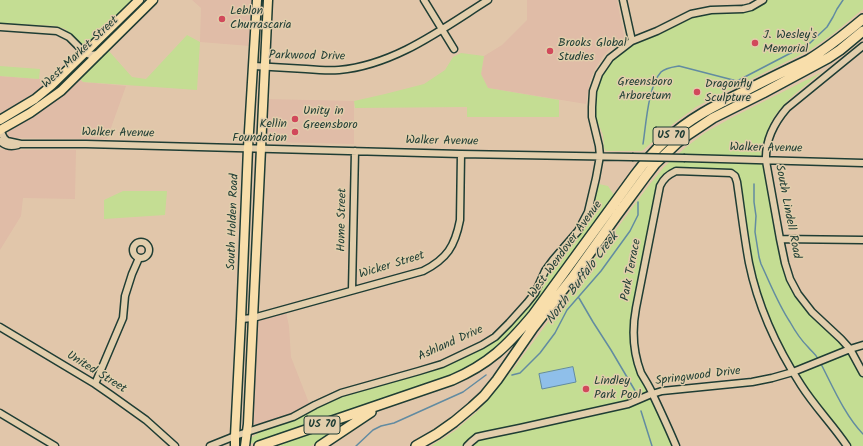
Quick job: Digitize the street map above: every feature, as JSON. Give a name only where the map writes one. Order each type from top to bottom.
[{"type":"highway","name":"West Wendover Avenue","points":[[259,446],[385,404],[476,369],[495,355],[517,334],[533,315],[635,175],[665,140],[701,113],[808,60],[833,44],[863,19]]},
{"type":"highway","name":"West Wendover Avenue","points":[[416,446],[454,422],[472,408],[484,396],[655,164],[673,146],[688,134],[713,118],[828,58],[863,31]]},
{"type":"highway","points":[[320,446],[356,421],[385,404]]},
{"type":"main road","name":"West Market Street","points":[[0,120],[35,99],[52,85],[139,0]]},
{"type":"main road","name":"West Market Street","points":[[0,130],[30,113],[61,91],[153,0]]},
{"type":"main road","name":"South Holden Road","points":[[235,446],[248,148],[258,0]]},
{"type":"main road","name":"South Holden Road","points":[[245,446],[253,318],[268,0]]},
{"type":"street","points":[[424,0],[454,49]]},
{"type":"street","name":"Parkwood Drive","points":[[254,66],[338,70],[374,63],[396,55],[418,44],[488,0]]},
{"type":"street","points":[[623,0],[632,41]]},
{"type":"street","name":"Ashland Drive","points":[[210,446],[293,417],[341,393],[442,364],[482,345],[495,337],[535,293],[545,271],[578,231],[588,212],[600,156],[592,117],[593,91],[599,74],[610,58],[632,41],[657,31],[691,14],[711,10],[743,9],[751,7],[763,0]]},
{"type":"street","points":[[0,27],[57,31],[69,37],[85,53],[90,55],[99,54]]},
{"type":"street","name":"South Lindell Road","points":[[863,46],[787,108],[780,116],[772,131],[767,143],[766,154],[780,239],[790,279],[798,294],[812,312],[850,349],[863,373]]},
{"type":"street","name":"Walker Avenue","points":[[0,130],[7,141],[21,144],[261,148],[863,163]]},
{"type":"street","name":"Walker Avenue","points":[[0,141],[5,145],[10,146],[21,144]]},
{"type":"street","name":"Home Street","points":[[352,290],[355,151]]},
{"type":"street","name":"Wicker Street","points":[[241,319],[253,318],[423,271],[432,266],[445,255],[456,239],[460,220],[461,154]]},
{"type":"street","name":"Park Terrace","points":[[676,446],[642,373],[638,361],[634,344],[634,319],[660,186],[663,179],[676,171],[730,173],[735,176],[749,263],[764,315],[772,334],[793,372],[805,391],[845,445]]},
{"type":"street","points":[[780,239],[863,240]]},
{"type":"street","points":[[95,384],[122,318],[125,296],[139,258]]},
{"type":"street","name":"United Street","points":[[0,327],[116,398],[146,420],[175,446]]},
{"type":"street","name":"Springwood Drive","points":[[468,446],[470,442],[477,437],[628,404],[662,391],[752,382],[772,378],[793,372],[863,345]]},
{"type":"street","points":[[0,413],[55,446]]},
{"type":"shaded area","points":[[192,0],[253,0],[250,46],[200,42],[201,8]]},
{"type":"shaded area","name":"Brooks Global Studies","points":[[527,0],[617,0],[624,38],[603,56],[595,69],[590,80],[586,104],[488,88],[481,74],[484,56],[502,45],[527,20]]},
{"type":"shaded area","points":[[0,76],[50,79],[35,92],[16,105],[0,113]]},
{"type":"shaded area","points":[[79,78],[83,82],[126,86],[107,139],[13,138],[8,136],[9,129]]},
{"type":"shaded area","points":[[267,99],[354,101],[354,144],[266,142]]},
{"type":"shaded area","points":[[0,150],[76,150],[75,199],[23,198],[21,216],[0,250]]},
{"type":"shaded area","points":[[286,312],[289,326],[291,357],[309,403],[288,415],[256,425],[253,424],[252,421],[257,323]]},
{"type":"green space","points":[[0,0],[132,0],[92,40],[83,45],[65,29],[56,26],[0,23]]},
{"type":"green space","name":"Greensboro Arboretum","points":[[767,0],[863,0],[863,9],[833,34],[810,50],[696,107],[673,124],[642,151],[606,151],[604,148],[603,135],[595,116],[594,107],[596,89],[602,75],[611,62],[622,51],[696,15],[752,10],[759,7]]},
{"type":"green space","points":[[187,35],[200,42],[197,90],[83,82],[79,78],[108,50],[132,77],[146,79]]},
{"type":"green space","points":[[461,53],[484,56],[481,74],[488,88],[559,100],[559,117],[467,117],[467,107],[355,108],[354,101],[424,84],[445,70],[453,57]]},
{"type":"green space","points":[[0,66],[40,69],[39,79],[0,76]]},
{"type":"green space","points":[[822,72],[796,93],[774,117],[769,125],[761,152],[776,239],[789,286],[801,305],[812,317],[843,344],[863,377],[863,446],[850,446],[814,400],[799,377],[771,322],[753,268],[739,177],[737,173],[731,169],[674,168],[663,175],[657,184],[633,305],[631,326],[636,362],[674,446],[431,446],[456,430],[479,410],[514,368],[649,185],[664,167],[686,147],[706,132]]},
{"type":"green space","points":[[599,184],[608,186],[614,195],[521,322],[497,347],[481,359],[450,375],[250,444],[251,438],[258,433],[290,422],[336,399],[429,371],[468,355],[499,337],[514,322],[536,295],[570,243],[583,229],[591,215]]},
{"type":"green space","points":[[123,191],[167,191],[165,215],[104,219],[104,200]]},
{"type":"green space","points":[[340,425],[342,428],[311,446],[276,446],[325,429]]},
{"type":"water","points":[[573,367],[576,382],[542,389],[539,374]]},
{"type":"waterway","name":"North Buffalo Creek","points":[[643,144],[650,96],[653,86],[661,72],[669,68],[679,66],[737,81],[810,43],[827,27],[843,0]]},
{"type":"waterway","points":[[754,184],[756,216],[755,232],[761,264],[778,301],[794,329],[818,359]]},
{"type":"waterway","name":"North Buffalo Creek","points":[[512,375],[520,373],[540,353],[555,333],[567,310],[601,271],[630,231],[638,215],[638,202]]},
{"type":"waterway","points":[[579,298],[637,394]]},
{"type":"waterway","points":[[820,362],[850,418],[863,434]]},
{"type":"waterway","name":"North Buffalo Creek","points":[[356,446],[373,430],[381,426],[394,423],[463,392],[486,375]]},
{"type":"waterway","points":[[641,411],[652,446]]},
{"type":"place","name":"Leblon Churrascaria","points":[[222,19]]},
{"type":"place","name":"J. Wesley's Memorial","points":[[755,43]]},
{"type":"place","name":"Brooks Global Studies","points":[[550,51]]},
{"type":"place","name":"Dragonfly Sculpture","points":[[697,92]]},
{"type":"place","name":"Unity in Greensboro","points":[[295,119]]},
{"type":"place","name":"Kellin Foundation","points":[[295,132]]},
{"type":"place","name":"Lindley Park Pool","points":[[586,389]]}]
